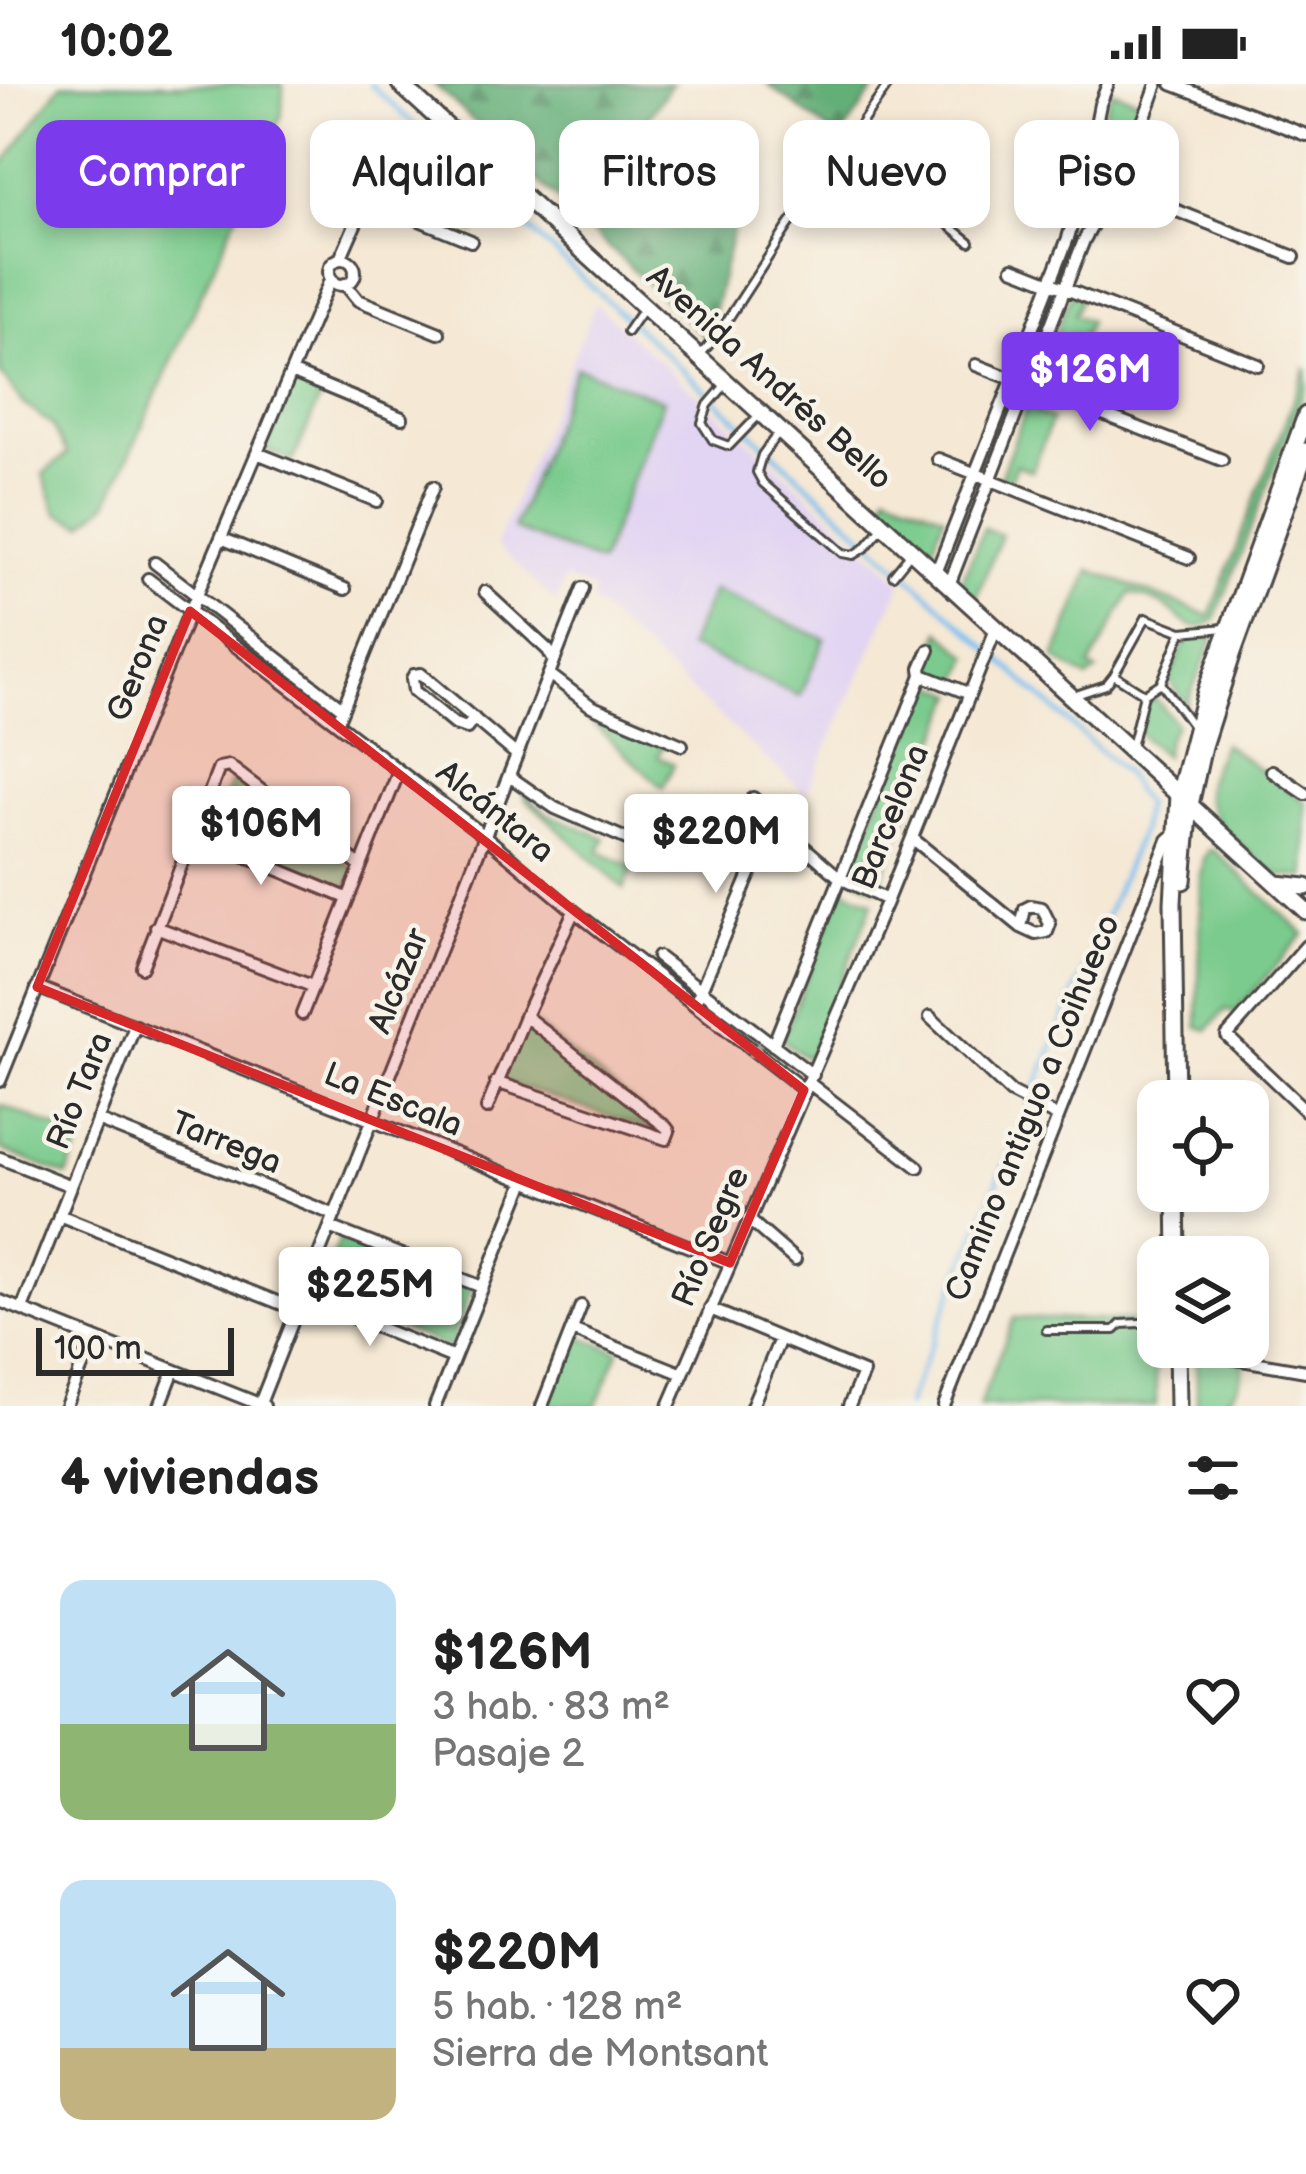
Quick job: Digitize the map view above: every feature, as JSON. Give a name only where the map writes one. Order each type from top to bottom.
[{"type":"main road","name":"Avenida Andrés Bello","points":[[400,84],[699,356],[756,418],[913,551],[994,636],[1070,697],[1306,911]]},
{"type":"main road","points":[[1160,778],[1176,781],[1187,756],[1228,627],[1306,416]]},
{"type":"main road","points":[[1184,800],[1306,451]]},
{"type":"main road","points":[[1176,1080],[1175,962],[1187,756]]},
{"type":"main road","points":[[1181,835],[1210,824],[1196,776]]},
{"type":"main road","points":[[1277,884],[1306,887]]},
{"type":"main road","points":[[1177,1368],[1178,1406]]},
{"type":"street","points":[[1097,120],[1108,84]]},
{"type":"street","points":[[1144,120],[1157,84]]},
{"type":"street","points":[[1172,84],[1306,135]]},
{"type":"street","points":[[1179,212],[1294,257]]},
{"type":"street","name":"Gerona","points":[[0,1081],[331,278],[330,266],[340,259],[353,228]]},
{"type":"street","points":[[439,228],[471,241]]},
{"type":"street","points":[[942,579],[975,474],[1071,228]]},
{"type":"street","points":[[942,579],[990,480],[1091,228]]},
{"type":"street","points":[[331,278],[345,284],[352,280],[355,272],[349,260],[340,259]]},
{"type":"street","points":[[1013,268],[1258,365]]},
{"type":"street","points":[[345,284],[358,299],[440,333]]},
{"type":"street","points":[[976,365],[1222,460]]},
{"type":"street","points":[[291,371],[402,418]]},
{"type":"street","points":[[257,453],[377,501]]},
{"type":"street","points":[[938,459],[1190,558]]},
{"type":"street","points":[[337,723],[433,487]]},
{"type":"street","points":[[221,538],[345,589]]},
{"type":"street","points":[[155,563],[342,708]]},
{"type":"street","name":"Alcántara","points":[[148,579],[486,837],[695,1004],[918,1167]]},
{"type":"street","name":"Alcázar","points":[[261,1405],[583,588]]},
{"type":"street","points":[[485,592],[554,661]]},
{"type":"street","name":"Barcelona","points":[[808,1083],[994,636]]},
{"type":"street","points":[[773,1045],[929,650]]},
{"type":"street","points":[[474,718],[466,728],[454,724],[414,691],[414,675],[422,674],[518,755]]},
{"type":"street","points":[[549,674],[591,706],[682,745]]},
{"type":"street","points":[[922,674],[970,694]]},
{"type":"street","points":[[142,967],[219,768],[230,766],[360,866]]},
{"type":"street","points":[[302,1014],[399,771]]},
{"type":"street","points":[[1272,771],[1306,794]]},
{"type":"street","points":[[509,776],[555,808],[638,844],[633,858]]},
{"type":"street","points":[[695,1004],[772,820],[754,798]]},
{"type":"street","points":[[772,820],[840,878],[887,901]]},
{"type":"street","points":[[192,834],[347,898]]},
{"type":"street","name":"Camino antiguo a Coihueco","points":[[944,1406],[1169,837],[1181,835]]},
{"type":"street","points":[[912,838],[1021,927]]},
{"type":"street","points":[[488,1108],[574,910]]},
{"type":"street","points":[[156,927],[312,986]]},
{"type":"street","points":[[1306,946],[1226,1036],[1306,1111]]},
{"type":"street","name":"Alcántara","points":[[658,957],[773,1045],[808,1083]]},
{"type":"street","name":"La Escala","points":[[37,987],[730,1263]]},
{"type":"street","points":[[496,1082],[666,1139],[669,1131],[665,1127],[525,1016]]},
{"type":"street","points":[[930,1017],[1011,1093],[1058,1117]]},
{"type":"street","name":"Río Tara","points":[[22,1309],[134,1025]]},
{"type":"street","name":"Río Segre","points":[[669,1406],[808,1083]]},
{"type":"street","name":"Tarrega","points":[[97,1120],[482,1287]]},
{"type":"street","points":[[0,1158],[70,1186]]},
{"type":"street","points":[[435,1406],[525,1181]]},
{"type":"street","points":[[59,1215],[454,1358]]},
{"type":"street","points":[[748,1219],[795,1260]]},
{"type":"street","points":[[0,1300],[261,1405]]},
{"type":"street","points":[[542,1406],[581,1306]]},
{"type":"street","points":[[710,1310],[863,1373],[849,1406]]},
{"type":"street","points":[[572,1330],[682,1374]]},
{"type":"street","points":[[66,1406],[94,1338]]},
{"type":"street","points":[[752,1406],[780,1339]]},
{"type":"street","points":[[1269,1364],[1306,1371]]},
{"type":"street","points":[[160,1406],[174,1370]]},
{"type":"lane","points":[[865,120],[889,84]]},
{"type":"lane","points":[[699,356],[788,228]]},
{"type":"lane","points":[[953,228],[970,242]]},
{"type":"lane","points":[[626,332],[645,306]]},
{"type":"lane","points":[[724,387],[708,405],[702,423],[713,440],[729,446],[756,418]]},
{"type":"lane","points":[[776,435],[762,455],[757,472],[760,480],[823,537],[854,555],[885,525]]},
{"type":"lane","points":[[893,575],[913,551]]},
{"type":"lane","points":[[1070,697],[1106,685],[1146,618],[1182,632],[1228,627]]},
{"type":"lane","points":[[1130,751],[1144,694],[1160,683],[1182,632]]},
{"type":"lane","points":[[1114,675],[1144,694]]},
{"type":"lane","points":[[1160,683],[1195,728]]},
{"type":"lane","points":[[1046,1330],[1115,1330],[1121,1324],[1137,1323]]},
{"type":"highlighted area","points":[[190,611],[804,1090],[730,1263],[37,987]]},
{"type":"shaded area","points":[[595,304],[902,582],[806,794],[591,601],[593,589],[564,579],[556,602],[496,545]]},
{"type":"green space","points":[[61,84],[283,85],[279,120],[36,120],[36,228],[231,228],[108,503],[83,524],[57,513],[43,474],[67,454],[52,425],[24,404],[0,373],[0,169]]},
{"type":"green space","points":[[434,84],[672,84],[651,120],[559,120],[559,201],[535,178],[535,120],[473,120]]},
{"type":"green space","points":[[767,84],[878,84],[853,120],[815,120]]},
{"type":"green space","points":[[1112,91],[1146,102],[1139,120],[1103,120]]},
{"type":"green space","points":[[588,228],[733,228],[707,339]]},
{"type":"green space","points":[[1085,228],[1062,279],[1058,278],[1073,231]]},
{"type":"green space","points":[[1071,294],[1081,298],[1074,315],[1089,321],[1067,376],[1053,370],[1046,386],[1036,382]]},
{"type":"green space","points":[[576,367],[663,400],[600,563],[513,529]]},
{"type":"green space","points":[[1306,367],[1306,385],[1215,620],[1190,625],[1161,604],[1130,593],[1090,667],[1097,671],[1087,679],[1055,658],[1090,570],[1210,616]]},
{"type":"green space","points":[[295,379],[323,391],[293,461],[265,450]]},
{"type":"green space","points":[[1032,393],[1043,397],[1037,413],[1052,419],[1032,471],[1016,465],[1009,482],[1000,478]]},
{"type":"green space","points":[[887,492],[944,515],[930,555],[882,507]]},
{"type":"green space","points":[[984,528],[1001,535],[976,599],[960,584]]},
{"type":"green space","points":[[713,590],[825,639],[800,696],[688,647]]},
{"type":"green space","points":[[941,631],[970,657],[958,684],[925,671]]},
{"type":"green space","points":[[1187,637],[1214,638],[1186,705],[1169,680]]},
{"type":"green space","points":[[934,684],[956,694],[877,889],[848,874],[924,688]]},
{"type":"green space","points":[[567,695],[588,713],[663,746],[658,757],[674,764],[663,788],[566,699]]},
{"type":"green space","points":[[1150,699],[1157,700],[1176,724],[1164,756],[1139,734],[1143,709]]},
{"type":"green space","points":[[1223,743],[1306,802],[1306,877],[1273,871],[1230,836],[1213,814],[1207,784]]},
{"type":"green space","points":[[232,780],[241,780],[355,869],[347,889],[213,838],[211,831]]},
{"type":"green space","points":[[525,794],[548,814],[605,838],[599,852],[633,867],[624,889],[525,798]]},
{"type":"green space","points":[[1209,850],[1304,934],[1234,1013],[1226,1009],[1208,1030],[1198,1027],[1201,876]]},
{"type":"green space","points":[[843,888],[873,902],[812,1054],[804,1057],[782,1039]]},
{"type":"green space","points":[[527,1019],[666,1129],[665,1135],[499,1080]]},
{"type":"green space","points":[[1,1105],[82,1138],[67,1176],[0,1149]]},
{"type":"green space","points":[[339,1240],[472,1289],[449,1348],[317,1293]]},
{"type":"green space","points":[[1014,1318],[1137,1321],[1137,1368],[1156,1368],[1156,1406],[979,1406]]},
{"type":"green space","points":[[574,1334],[619,1351],[596,1406],[547,1406]]},
{"type":"green space","points":[[1197,1368],[1243,1368],[1229,1396],[1197,1406]]},
{"type":"waterway","points":[[370,84],[1124,773],[1144,804],[1141,830],[906,1406]]}]
